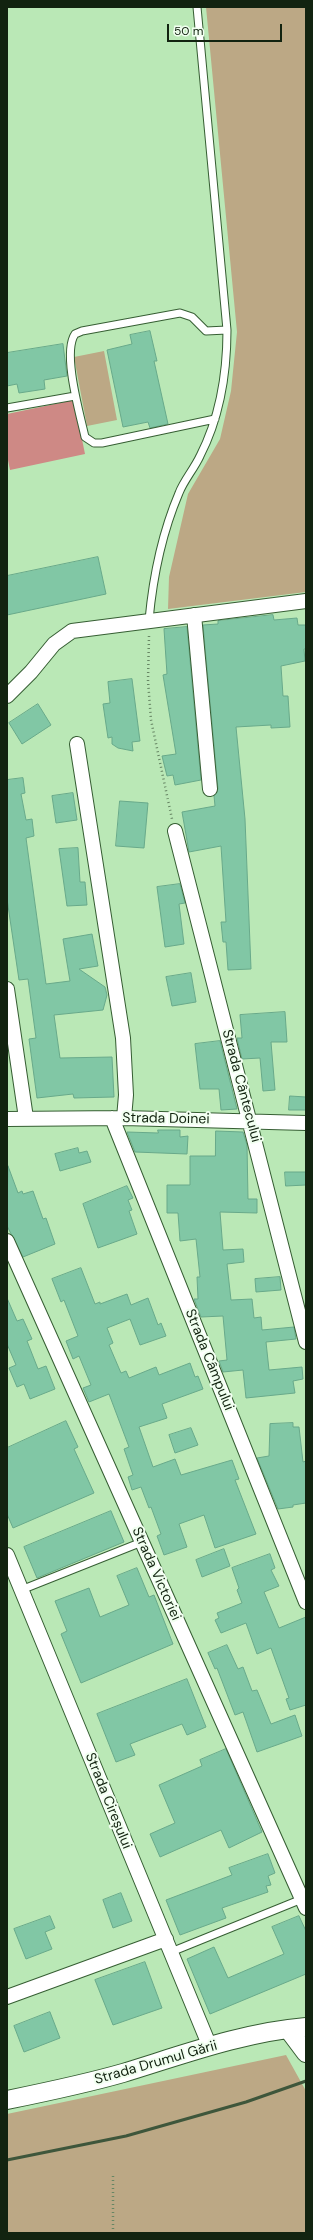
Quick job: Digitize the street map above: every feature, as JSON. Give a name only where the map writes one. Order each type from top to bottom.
[{"type":"street","points":[[7,696],[32,672],[54,644],[67,633],[72,631],[194,614],[306,601]]},
{"type":"street","points":[[194,614],[210,789]]},
{"type":"street","points":[[77,744],[123,1038],[126,1095],[118,1118]]},
{"type":"street","name":"Strada Cântecului","points":[[175,831],[306,1342]]},
{"type":"street","points":[[7,989],[26,1118]]},
{"type":"street","name":"Strada Doinei","points":[[7,1119],[118,1118],[306,1123]]},
{"type":"street","name":"Strada Câmpului","points":[[118,1118],[306,1602]]},
{"type":"street","name":"Strada Victoriei","points":[[7,1240],[304,1904]]},
{"type":"street","name":"Strada Cireșului","points":[[7,1555],[210,2047]]},
{"type":"street","points":[[7,1997],[168,1946]]},
{"type":"street","name":"Strada Drumul Gării","points":[[7,2100],[67,2087],[210,2047],[288,2029],[306,2027]]},
{"type":"street","points":[[288,2029],[306,2053]]},
{"type":"lane","points":[[149,620],[152,591],[167,527],[178,494],[200,456],[215,419],[225,371],[227,330],[197,7]]},
{"type":"lane","points":[[215,419],[94,443],[85,437],[75,396],[70,344],[75,334],[180,313],[192,317],[206,331],[227,330]]},
{"type":"lane","points":[[7,408],[75,396]]},
{"type":"lane","points":[[21,1590],[142,1542]]},
{"type":"lane","points":[[168,1946],[304,1904]]},
{"type":"path","points":[[149,620],[148,681],[151,720],[175,831]]},
{"type":"path","points":[[113,2175],[113,2233]]},
{"type":"shaded area","points":[[206,7],[306,7],[306,592],[168,609],[169,577],[188,494],[220,439],[231,391],[237,332]]},
{"type":"shaded area","points":[[104,351],[117,420],[87,426],[74,357]]},
{"type":"shaded area","points":[[74,400],[85,454],[10,470],[7,455],[7,414]]},
{"type":"shaded area","points":[[286,2055],[306,2091],[306,2233],[7,2233],[7,2114]]},
{"type":"building","points":[[150,331],[157,361],[154,361],[168,424],[150,428],[148,422],[123,427],[107,350],[132,344],[130,335]]},
{"type":"building","points":[[63,344],[67,376],[44,380],[45,389],[19,393],[17,384],[7,386],[7,353]]},
{"type":"building","points":[[98,557],[106,594],[7,615],[7,576]]},
{"type":"building","points":[[273,615],[274,620],[297,618],[298,625],[306,625],[306,649],[304,649],[305,661],[281,666],[283,696],[288,696],[290,727],[271,728],[271,725],[236,727],[245,819],[251,969],[228,970],[226,942],[223,942],[221,922],[226,922],[221,846],[189,852],[182,812],[215,806],[214,796],[218,789],[203,625],[218,624],[218,621]]},
{"type":"building","points":[[187,627],[201,780],[175,785],[173,775],[167,776],[162,756],[176,754],[163,675],[167,674],[164,629]]},
{"type":"building","points":[[132,679],[140,741],[132,742],[133,751],[118,748],[112,744],[112,737],[108,738],[103,704],[110,703],[108,682]]},
{"type":"building","points":[[38,704],[51,725],[22,744],[9,723]]},
{"type":"building","points":[[23,778],[25,793],[21,794],[26,820],[32,819],[34,836],[26,838],[46,984],[70,981],[63,939],[92,934],[98,966],[79,969],[105,987],[107,995],[103,1010],[54,1015],[60,1058],[112,1057],[114,1097],[74,1098],[73,1094],[37,1098],[29,1039],[36,1038],[28,979],[19,980],[7,899],[7,780]]},
{"type":"building","points":[[73,793],[77,820],[56,823],[52,796]]},
{"type":"building","points":[[120,801],[148,803],[144,848],[116,846]]},
{"type":"building","points":[[78,848],[80,882],[85,882],[87,905],[67,906],[59,849]]},
{"type":"building","points":[[180,884],[185,903],[179,904],[184,944],[165,947],[157,887]]},
{"type":"building","points":[[191,973],[196,1002],[172,1006],[166,977]]},
{"type":"building","points":[[285,1012],[287,1042],[271,1042],[275,1090],[263,1091],[260,1058],[242,1059],[237,1038],[242,1038],[240,1015]]},
{"type":"building","points":[[220,1041],[237,1109],[221,1110],[219,1089],[200,1089],[195,1044]]},
{"type":"building","points":[[290,1096],[306,1097],[306,1110],[289,1110]]},
{"type":"building","points":[[158,1130],[180,1130],[180,1137],[188,1136],[187,1154],[135,1152],[127,1132],[158,1133]]},
{"type":"building","points":[[216,1131],[243,1132],[247,1145],[248,1199],[257,1199],[257,1213],[220,1212],[223,1250],[243,1249],[244,1262],[227,1264],[231,1300],[252,1299],[254,1318],[261,1317],[262,1330],[294,1327],[296,1339],[266,1342],[269,1370],[302,1367],[303,1379],[293,1381],[295,1393],[246,1398],[243,1370],[223,1372],[219,1361],[227,1360],[223,1316],[201,1317],[194,1299],[198,1299],[197,1277],[200,1277],[196,1239],[180,1241],[178,1213],[167,1213],[167,1185],[190,1185],[190,1156],[215,1156]]},
{"type":"building","points":[[78,1148],[79,1153],[87,1151],[91,1162],[60,1171],[55,1154]]},
{"type":"building","points":[[8,1166],[18,1193],[22,1191],[23,1194],[33,1191],[43,1219],[46,1218],[55,1244],[23,1257],[7,1226]]},
{"type":"building","points":[[285,1172],[306,1172],[306,1185],[286,1186]]},
{"type":"building","points":[[127,1186],[133,1198],[128,1200],[132,1210],[129,1211],[137,1234],[98,1248],[83,1204]]},
{"type":"building","points":[[81,1268],[95,1304],[100,1302],[100,1304],[127,1294],[131,1305],[148,1298],[158,1325],[161,1323],[166,1336],[140,1345],[130,1319],[107,1328],[113,1343],[109,1345],[121,1373],[126,1371],[129,1378],[156,1367],[159,1375],[190,1363],[195,1377],[198,1376],[203,1389],[162,1404],[167,1418],[139,1427],[153,1467],[175,1459],[181,1475],[232,1460],[239,1479],[235,1480],[256,1534],[215,1548],[204,1515],[179,1524],[187,1547],[164,1555],[157,1536],[161,1534],[151,1507],[149,1508],[141,1487],[132,1490],[128,1477],[133,1475],[124,1449],[129,1447],[109,1394],[89,1402],[83,1388],[91,1385],[79,1356],[73,1359],[66,1341],[78,1336],[64,1300],[61,1302],[52,1279]]},
{"type":"building","points":[[280,1277],[281,1290],[256,1292],[255,1279]]},
{"type":"building","points":[[7,1298],[17,1321],[23,1319],[32,1339],[27,1341],[38,1369],[46,1366],[55,1389],[30,1399],[24,1384],[17,1387],[9,1368],[16,1365],[7,1344]]},
{"type":"building","points":[[66,1421],[78,1447],[74,1449],[94,1493],[13,1528],[7,1514],[7,1448]]},
{"type":"building","points":[[293,1423],[293,1427],[299,1427],[303,1462],[306,1461],[306,1503],[278,1509],[257,1458],[269,1456],[270,1424]]},
{"type":"building","points":[[191,1428],[198,1445],[175,1453],[169,1435]]},
{"type":"building","points":[[111,1511],[124,1542],[37,1578],[24,1547]]},
{"type":"building","points":[[224,1549],[230,1566],[202,1577],[196,1560]]},
{"type":"building","points":[[270,1554],[275,1568],[271,1570],[279,1586],[264,1592],[279,1628],[306,1617],[306,1705],[290,1710],[286,1699],[289,1698],[271,1648],[257,1654],[246,1623],[221,1633],[215,1620],[219,1618],[217,1613],[242,1603],[237,1590],[239,1588],[232,1568]]},
{"type":"building","points":[[137,1568],[149,1597],[154,1595],[173,1644],[81,1683],[61,1634],[67,1631],[55,1601],[89,1588],[100,1617],[129,1605],[117,1576]]},
{"type":"building","points":[[227,1645],[238,1669],[243,1667],[252,1691],[257,1690],[271,1724],[295,1715],[302,1736],[257,1752],[243,1712],[235,1715],[217,1668],[215,1669],[208,1653]]},
{"type":"building","points":[[187,1679],[206,1727],[187,1735],[182,1724],[130,1744],[135,1755],[116,1762],[97,1714]]},
{"type":"building","points":[[226,1749],[262,1832],[229,1848],[221,1830],[160,1857],[150,1834],[175,1823],[159,1785],[202,1766],[200,1760]]},
{"type":"building","points":[[268,1854],[275,1873],[268,1876],[271,1885],[266,1886],[268,1892],[222,1908],[226,1918],[180,1935],[166,1900],[232,1875],[229,1868]]},
{"type":"building","points":[[121,1893],[132,1921],[113,1928],[103,1900]]},
{"type":"building","points":[[50,1916],[55,1928],[45,1932],[52,1949],[26,1959],[14,1929]]},
{"type":"building","points":[[299,1916],[306,1931],[306,1974],[210,2014],[187,1959],[214,1947],[228,1978],[284,1954],[272,1927]]},
{"type":"building","points":[[145,1962],[162,2008],[113,2025],[95,1980]]},
{"type":"building","points":[[50,2012],[60,2038],[24,2052],[14,2026]]},
{"type":"railway","points":[[7,2160],[126,2136],[246,2102],[306,2081]]}]
